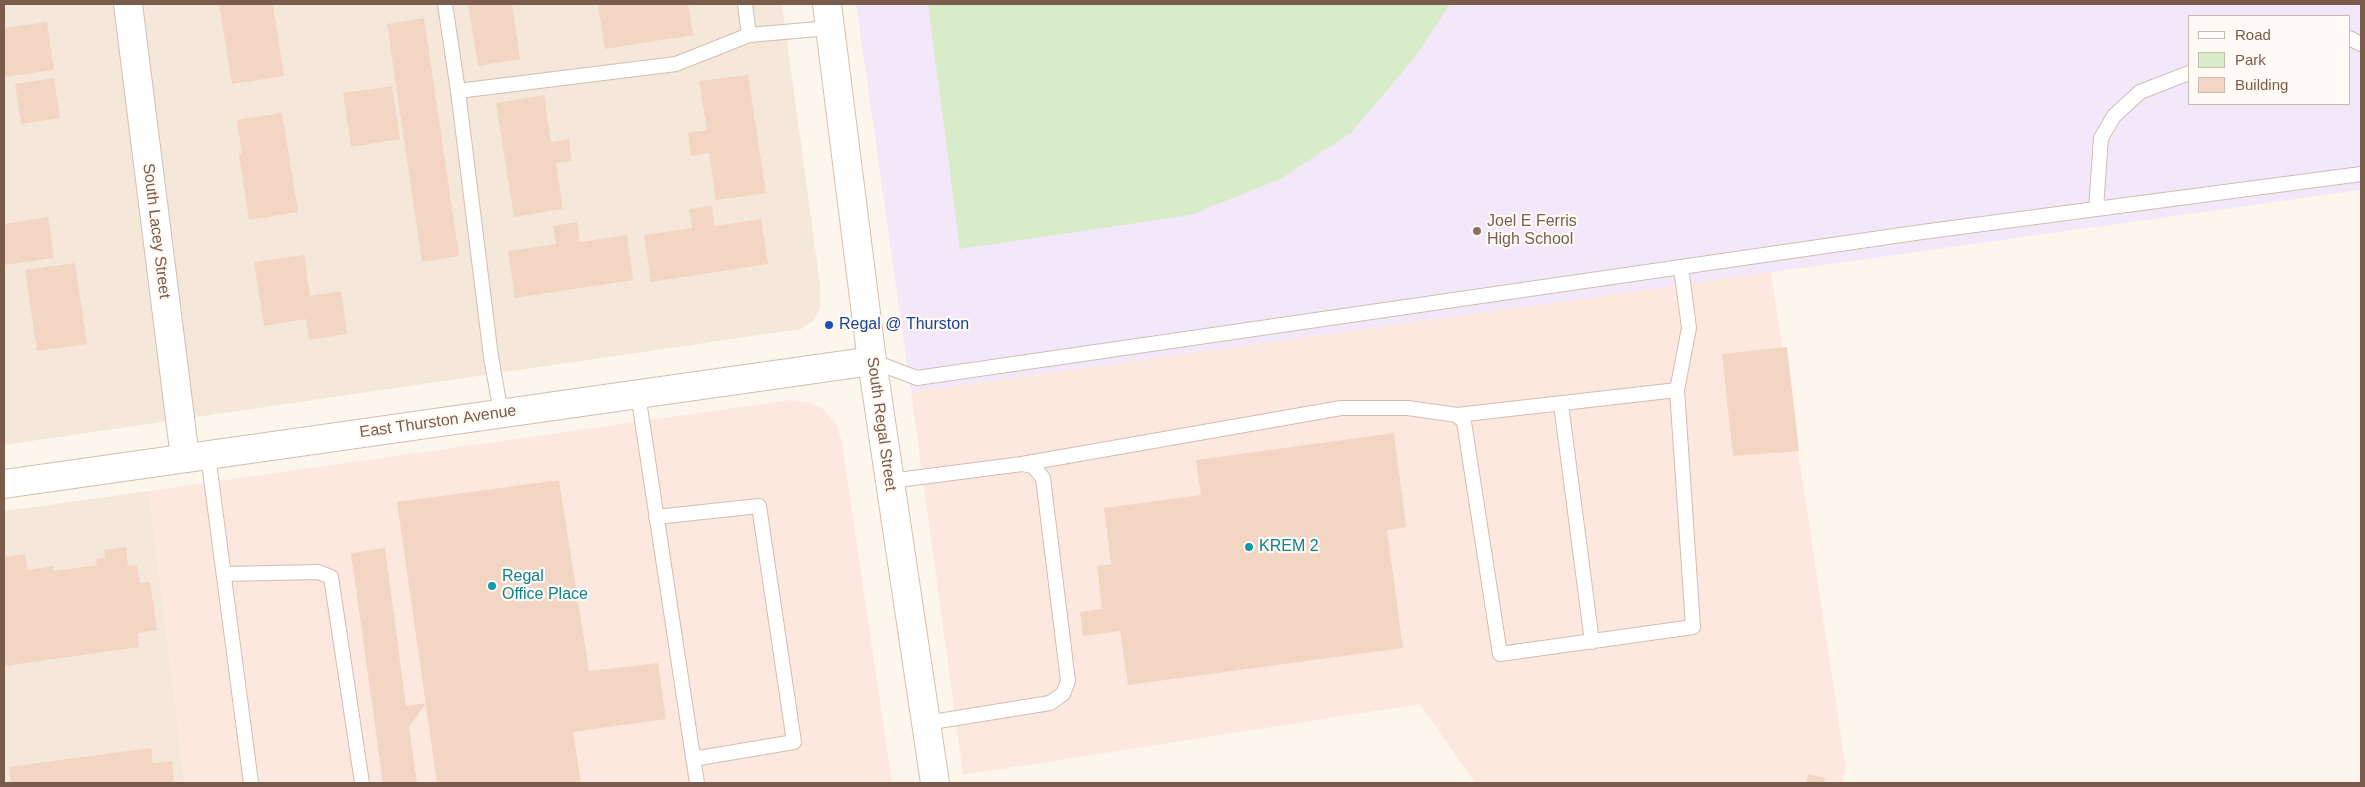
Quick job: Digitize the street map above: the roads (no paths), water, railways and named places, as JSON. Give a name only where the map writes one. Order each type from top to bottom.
[{"type":"street","name":"South Lacey Street","points":[[128,4],[196,457]]},
{"type":"street","name":"South Regal Street","points":[[829,16],[872,361],[934,783]]},
{"type":"street","name":"East Thurston Avenue","points":[[4,484],[872,361]]},
{"type":"lane","points":[[445,4],[492,357],[502,413]]},
{"type":"lane","points":[[745,4],[749,34]]},
{"type":"lane","points":[[458,91],[676,64],[749,34],[829,16]]},
{"type":"lane","points":[[2096,209],[2101,138],[2114,116],[2140,92],[2188,73]]},
{"type":"lane","points":[[872,361],[917,378],[1681,267],[2361,174]]},
{"type":"lane","points":[[1457,415],[1464,422],[1500,654],[1693,627],[1677,390],[1689,328],[1681,267]]},
{"type":"lane","points":[[890,481],[1022,464],[1341,408],[1408,408],[1457,415],[1677,390]]},
{"type":"lane","points":[[638,394],[697,783]]},
{"type":"lane","points":[[1562,404],[1592,642]]},
{"type":"lane","points":[[196,457],[224,574],[251,783]]},
{"type":"lane","points":[[926,723],[1050,703],[1063,694],[1068,681],[1043,478],[1033,466],[1022,464]]},
{"type":"lane","points":[[656,517],[758,506],[788,702],[794,742],[693,759]]},
{"type":"lane","points":[[224,574],[318,572],[331,577],[362,783]]},
{"type":"place","name":"Joel E Ferris High School","points":[[1477,231]]},
{"type":"place","name":"Regal @ Thurston","points":[[829,325]]},
{"type":"place","name":"KREM 2","points":[[1249,547]]},
{"type":"place","name":"Regal Office Place","points":[[492,586]]}]
